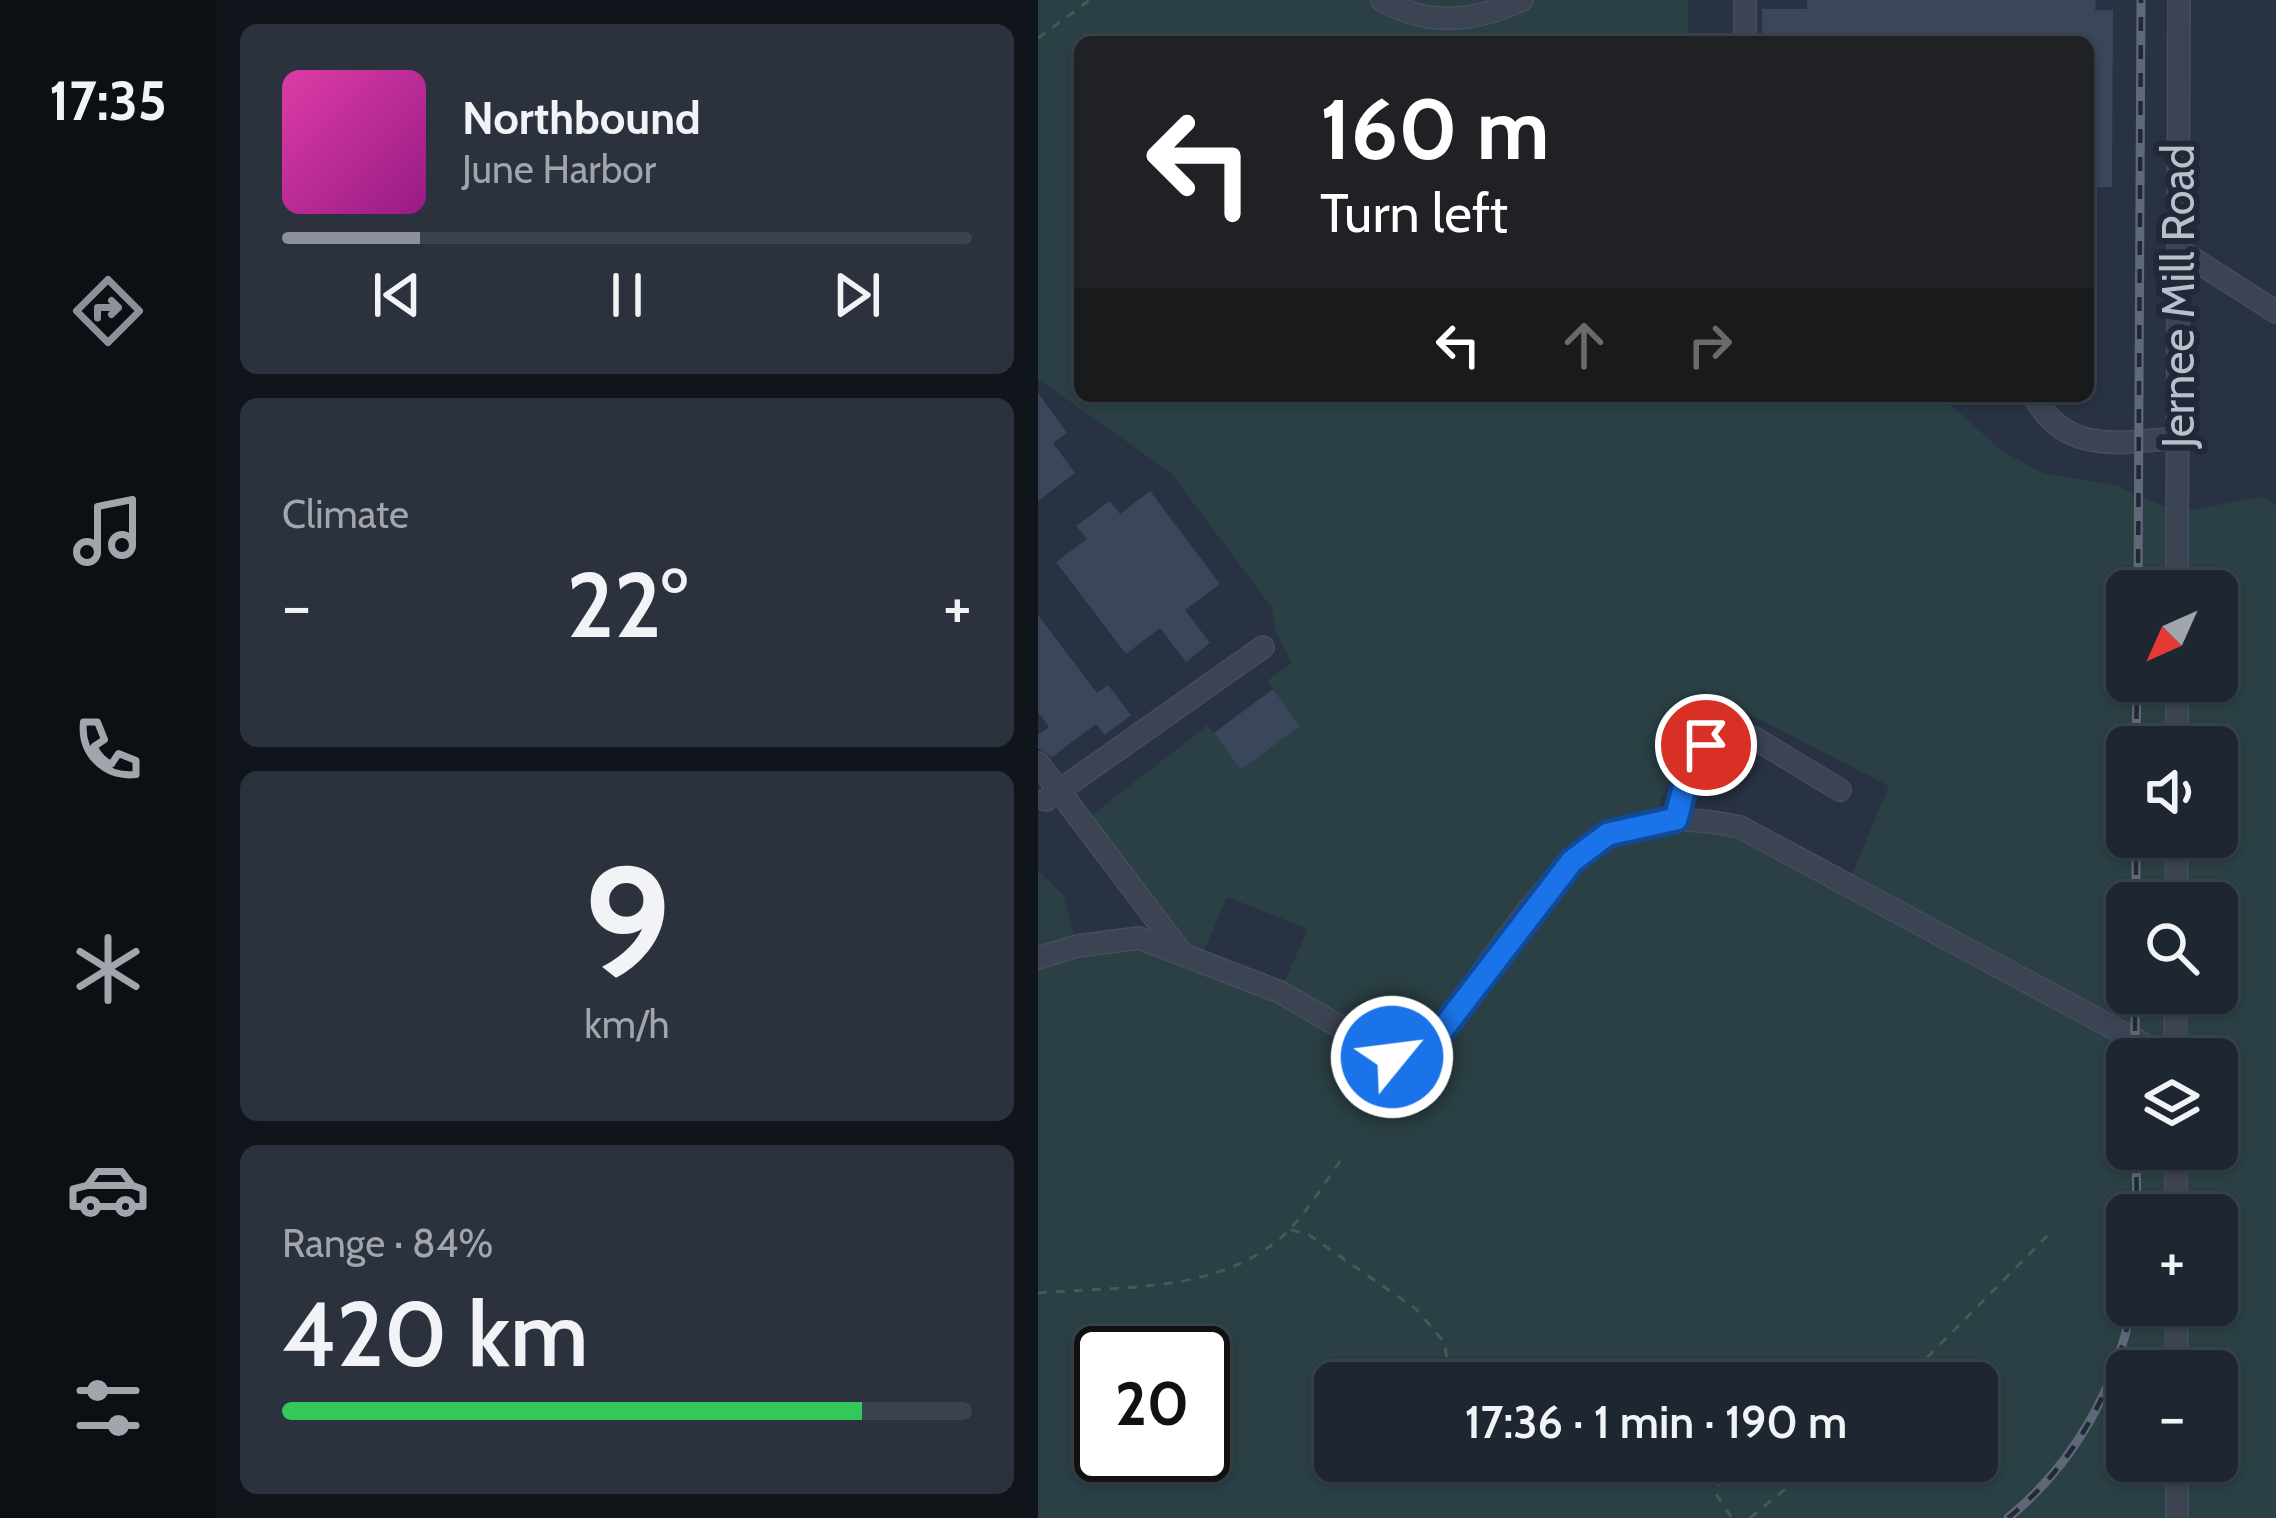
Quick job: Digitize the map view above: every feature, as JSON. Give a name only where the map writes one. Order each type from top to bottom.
[{"type":"street","points":[[1382,0],[1408,14],[1465,20],[1522,0]]},
{"type":"street","points":[[1745,0],[1745,36]]},
{"type":"street","name":"Jernee Mill Road","points":[[2177,570],[2179,0]]},
{"type":"street","points":[[2179,250],[2276,312]]},
{"type":"street","points":[[2037,402],[2048,424],[2071,436],[2125,443],[2177,438]]},
{"type":"street","points":[[1053,795],[1263,647]]},
{"type":"street","points":[[1676,819],[1688,773],[1711,737],[1727,729],[1754,738],[1840,790]]},
{"type":"street","points":[[1038,763],[1053,795],[1180,951]]},
{"type":"street","points":[[1038,958],[1077,946],[1139,938],[1280,992],[1392,1057],[1417,1052],[1442,1030],[1572,861],[1608,834],[1676,819],[1740,826],[2134,1038]]},
{"type":"street","points":[[2177,1482],[2177,1518]]},
{"type":"path","points":[[1038,38],[1090,0]]},
{"type":"path","points":[[1038,1293],[1190,1280],[1226,1271],[1289,1229],[1345,1154]]},
{"type":"path","points":[[1289,1229],[1309,1235],[1416,1309],[1444,1342],[1448,1362]]},
{"type":"path","points":[[1923,1362],[2052,1231]]},
{"type":"path","points":[[1719,1482],[1715,1493],[1732,1518]]},
{"type":"path","points":[[1750,1518],[1794,1482]]},
{"type":"green space","points":[[1038,0],[1688,0],[1688,36],[1074,36],[1074,402],[1948,402],[2002,451],[2043,473],[2117,486],[2177,512],[2264,497],[2276,506],[2276,1518],[1038,1518],[1038,871],[1064,896],[1077,946],[1178,951],[1083,822],[1208,725],[1241,770],[1300,726],[1267,681],[1292,663],[1275,630],[1272,608],[1171,473],[1038,379]],"holes":[[[1720,699],[1889,786],[1848,884],[1689,817],[1663,820],[1660,800]],[[1227,897],[1308,929],[1280,992],[1201,958]]]},
{"type":"building","points":[[1807,0],[2096,0],[2095,10],[2113,10],[2112,187],[2094,187],[2094,36],[1762,36],[1762,9],[1807,9]]},
{"type":"building","points":[[1038,393],[1067,433],[1053,443],[1075,473],[1038,501]]},
{"type":"building","points":[[1150,491],[1220,584],[1185,610],[1210,643],[1186,662],[1160,628],[1126,654],[1056,562],[1087,539],[1076,526],[1110,501],[1120,514]]},
{"type":"building","points":[[1038,615],[1097,693],[1108,685],[1131,715],[1105,735],[1096,724],[1052,757],[1038,748],[1038,735],[1049,727],[1038,712]]},
{"type":"building","points":[[1273,689],[1300,726],[1241,770],[1214,733]]},
{"type":"railway","points":[[2138,570],[2141,0]]},
{"type":"railway","points":[[2136,726],[2137,702]]},
{"type":"railway","points":[[2136,858],[2136,882]]},
{"type":"railway","points":[[2135,1014],[2135,1038]]},
{"type":"railway","points":[[2136,1170],[2137,1194]]},
{"type":"railway","points":[[2008,1518],[2053,1474],[2089,1423],[2127,1326]]},
{"type":"route","points":[[1392,1057],[1417,1052],[1442,1030],[1572,861],[1608,834],[1676,819],[1688,773],[1706,745]]}]
